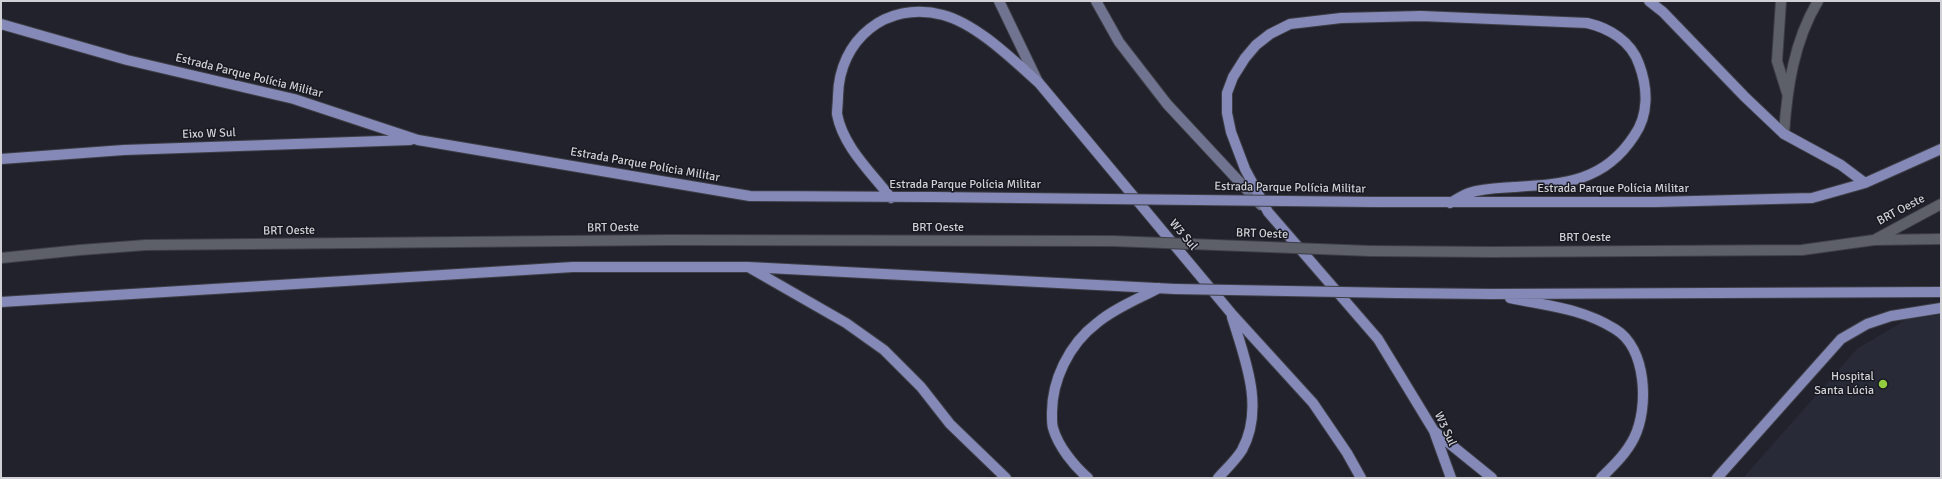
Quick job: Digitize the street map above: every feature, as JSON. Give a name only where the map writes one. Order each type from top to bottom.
[{"type":"main road","points":[[1649,1],[1662,12],[1744,96],[1784,134],[1841,165],[1865,183]]},
{"type":"main road","points":[[891,198],[854,150],[844,134],[837,114],[838,81],[847,58],[857,40],[872,25],[896,14],[918,11],[943,15],[961,23],[1002,50],[1039,83]]},
{"type":"main road","points":[[1268,212],[1245,169],[1231,132],[1227,113],[1227,94],[1233,77],[1256,45],[1270,34],[1290,24],[1341,18],[1422,16],[1536,19],[1587,23],[1604,27],[1628,45],[1637,58],[1643,75],[1646,91],[1642,126],[1630,142],[1606,166],[1588,177],[1574,181],[1545,185],[1492,188],[1469,193],[1450,203]]},
{"type":"main road","name":"Estrada Parque Polícia Militar","points":[[1,24],[127,60],[294,99],[418,140],[750,196],[1450,203],[1656,202],[1812,198],[1865,183],[1941,149]]},
{"type":"main road","name":"W3 Sul","points":[[1039,83],[1231,313],[1313,403],[1347,453],[1361,478]]},
{"type":"main road","name":"Eixo W Sul","points":[[1,159],[124,150],[418,140]]},
{"type":"main road","name":"W3 Sul","points":[[1268,212],[1378,339],[1434,430],[1451,478]]},
{"type":"main road","points":[[1,302],[573,267],[748,267],[1175,289],[1491,294],[1941,292]]},
{"type":"main road","points":[[748,267],[846,323],[884,350],[921,387],[950,424],[1006,478]]},
{"type":"main road","points":[[1088,478],[1069,456],[1052,428],[1052,399],[1060,373],[1072,349],[1097,323],[1112,312],[1160,288]]},
{"type":"main road","points":[[1491,294],[1580,312],[1617,330],[1627,341],[1639,362],[1644,402],[1634,438],[1622,458],[1601,478]]},
{"type":"main road","points":[[1717,478],[1841,339],[1867,324],[1891,316],[1941,308]]},
{"type":"main road","points":[[1218,478],[1242,450],[1248,433],[1252,410],[1251,379],[1231,313]]},
{"type":"main road","points":[[1434,430],[1492,478]]},
{"type":"street","name":"W3 Sul","points":[[999,1],[1039,83]]},
{"type":"street","name":"W3 Sul","points":[[1096,1],[1119,42],[1166,104],[1268,212]]},
{"type":"lane","points":[[1781,1],[1777,61],[1787,93]]},
{"type":"lane","points":[[1784,134],[1787,93],[1803,28],[1818,1]]},
{"type":"lane","name":"BRT Oeste","points":[[1874,240],[1941,204]]},
{"type":"lane","name":"BRT Oeste","points":[[1,258],[146,245],[668,240],[1113,242],[1371,251],[1493,252],[1802,250],[1874,240],[1941,239]]},
{"type":"shaded area","name":"Hospital Santa Lúcia","points":[[1941,315],[1941,478],[1743,478],[1857,349],[1907,319]]},
{"type":"place","name":"Hospital Santa Lúcia","points":[[1883,384]]}]
